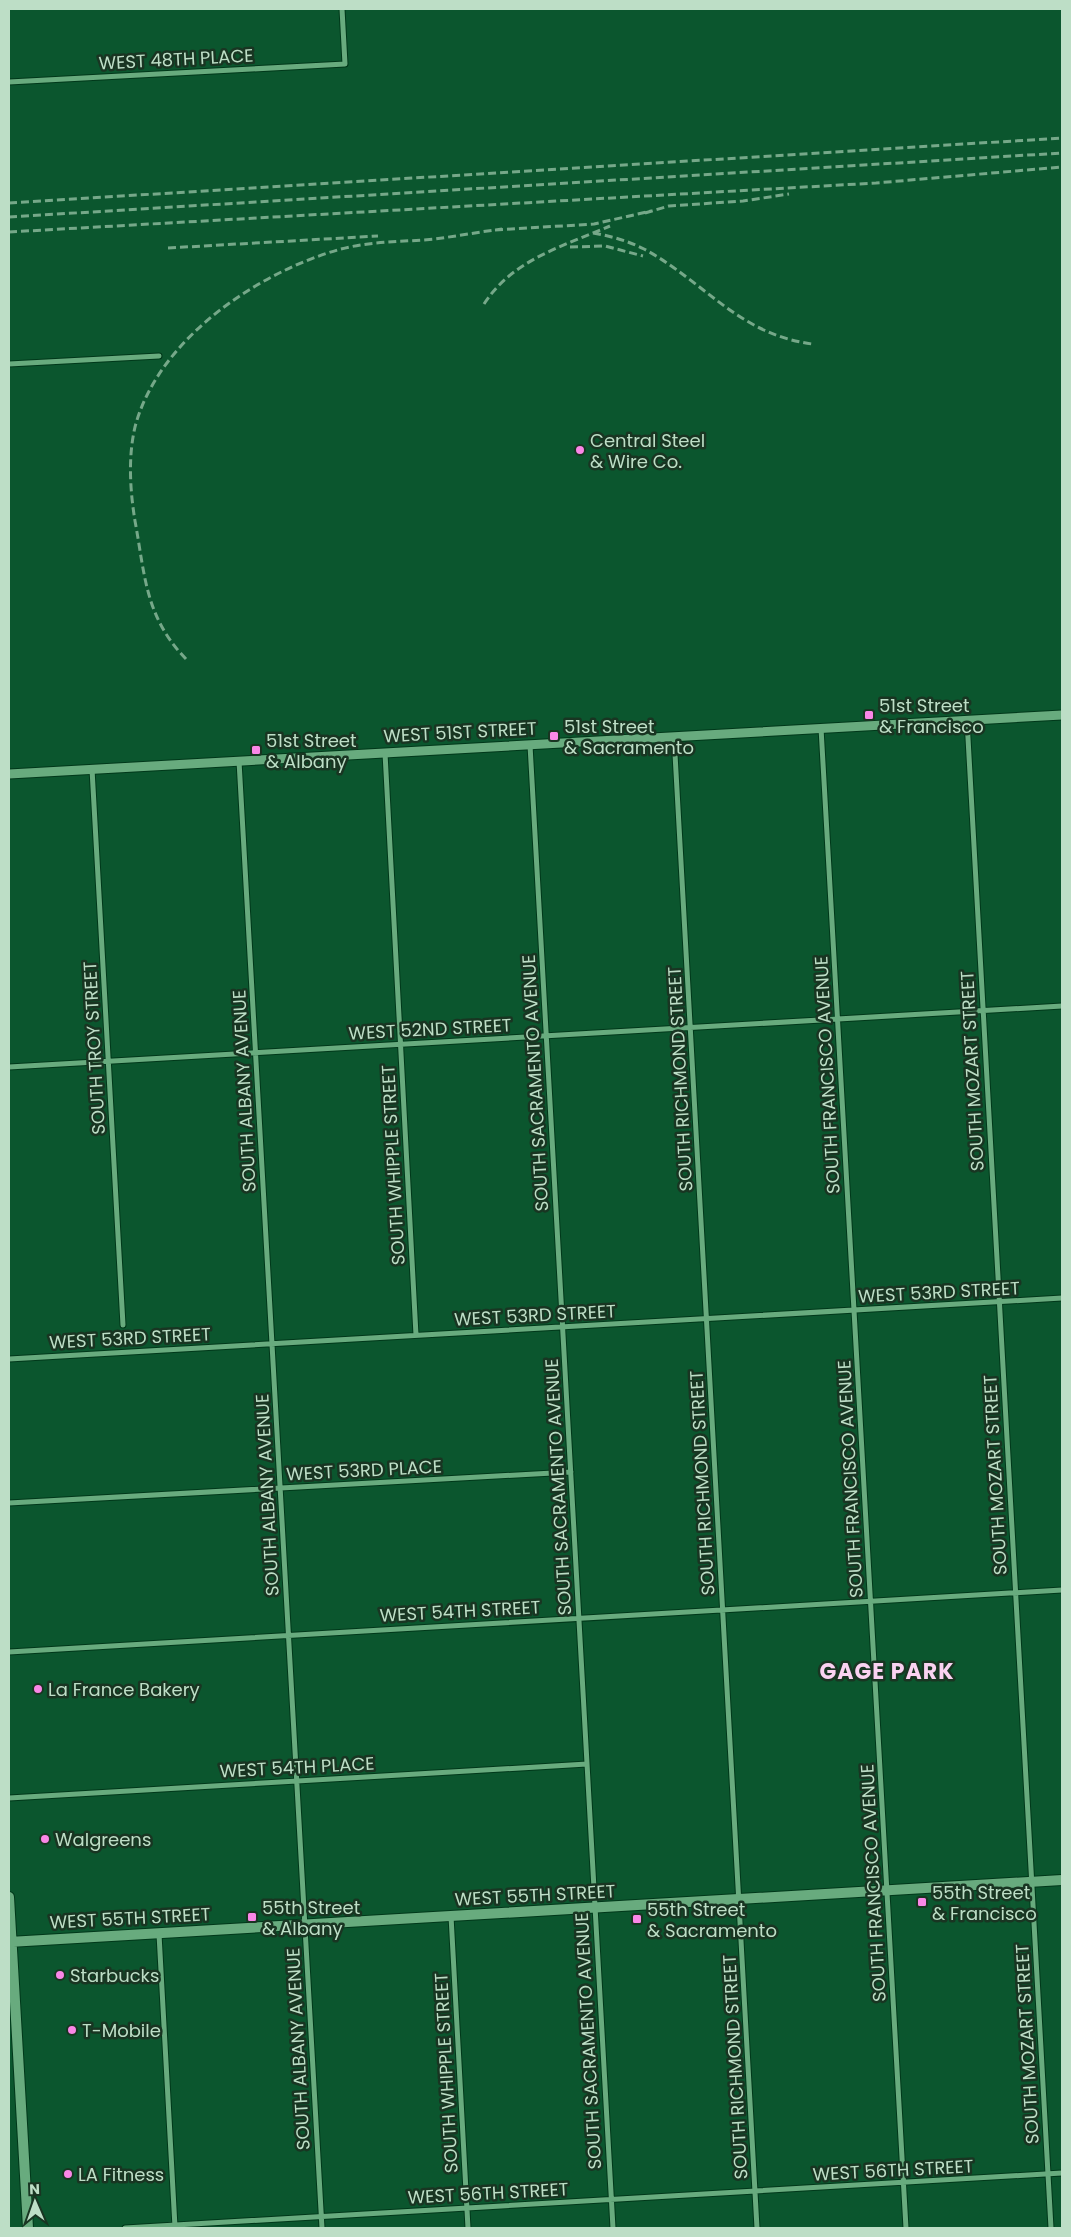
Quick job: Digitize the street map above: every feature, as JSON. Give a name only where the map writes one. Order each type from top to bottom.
[{"type":"main road","name":"WEST 55TH STREET","points":[[10,1942],[1062,1880]]},
{"type":"main road","points":[[9,1897],[10,1942],[28,2228]]},
{"type":"street","name":"WEST 48TH PLACE","points":[[9,82],[345,64],[342,9]]},
{"type":"street","points":[[9,364],[159,356]]},
{"type":"street","name":"WEST 51ST STREET","points":[[9,774],[1062,715]]},
{"type":"street","name":"SOUTH MOZART STREET","points":[[967,720],[1051,2228]]},
{"type":"street","name":"SOUTH FRANCISCO AVENUE","points":[[821,728],[906,2228]]},
{"type":"street","name":"SOUTH RICHMOND STREET","points":[[674,736],[757,2228]]},
{"type":"street","name":"SOUTH SACRAMENTO AVENUE","points":[[530,744],[613,2228]]},
{"type":"street","name":"SOUTH WHIPPLE STREET","points":[[385,753],[416,1336]]},
{"type":"street","name":"SOUTH ALBANY AVENUE","points":[[239,761],[322,2228]]},
{"type":"street","name":"SOUTH TROY STREET","points":[[92,769],[123,1325]]},
{"type":"street","name":"WEST 52ND STREET","points":[[9,1067],[1062,1006]]},
{"type":"street","name":"WEST 53RD STREET","points":[[9,1359],[1062,1298]]},
{"type":"street","name":"WEST 53RD PLACE","points":[[9,1504],[571,1472]]},
{"type":"street","name":"WEST 54TH STREET","points":[[9,1652],[1062,1590]]},
{"type":"street","name":"WEST 54TH PLACE","points":[[9,1798],[587,1764]]},
{"type":"street","name":"SOUTH WHIPPLE STREET","points":[[451,1916],[468,2228]]},
{"type":"street","points":[[159,1933],[175,2227]]},
{"type":"street","name":"WEST 56TH STREET","points":[[126,2228],[175,2227],[467,2208],[1062,2174]]},
{"type":"railway","points":[[9,203],[1062,138]]},
{"type":"railway","points":[[9,217],[1062,153]]},
{"type":"railway","points":[[9,232],[876,183],[1062,167]]},
{"type":"railway","points":[[645,213],[669,206],[743,201],[789,194]]},
{"type":"railway","points":[[495,230],[594,224],[651,211]]},
{"type":"railway","points":[[484,304],[509,276],[524,265],[610,226]]},
{"type":"railway","points":[[186,659],[172,643],[154,611],[145,577],[131,486],[131,450],[135,427],[147,395],[165,365],[188,338],[245,292],[277,274],[309,260],[341,249],[364,244],[435,239],[502,229]]},
{"type":"railway","points":[[593,233],[619,239],[644,249],[686,276],[742,318],[763,330],[812,344]]},
{"type":"railway","points":[[168,248],[378,236]]},
{"type":"railway","points":[[570,247],[605,246],[643,256]]},
{"type":"place","name":"Central Steel & Wire Co.","points":[[580,450]]},
{"type":"place","name":"51st Street & Francisco","points":[[869,715]]},
{"type":"place","name":"51st Street & Sacramento","points":[[554,736]]},
{"type":"place","name":"51st Street & Albany","points":[[256,750]]},
{"type":"place","name":"La France Bakery","points":[[38,1689]]},
{"type":"place","name":"Walgreens","points":[[45,1839]]},
{"type":"place","name":"55th Street & Francisco","points":[[922,1902]]},
{"type":"place","name":"55th Street & Albany","points":[[252,1917]]},
{"type":"place","name":"55th Street & Sacramento","points":[[637,1919]]},
{"type":"place","name":"Starbucks","points":[[60,1975]]},
{"type":"place","name":"T-Mobile","points":[[72,2030]]},
{"type":"place","name":"LA Fitness","points":[[68,2174]]},
{"type":"district","name":"GAGE PARK","points":[[887,1671]]}]
